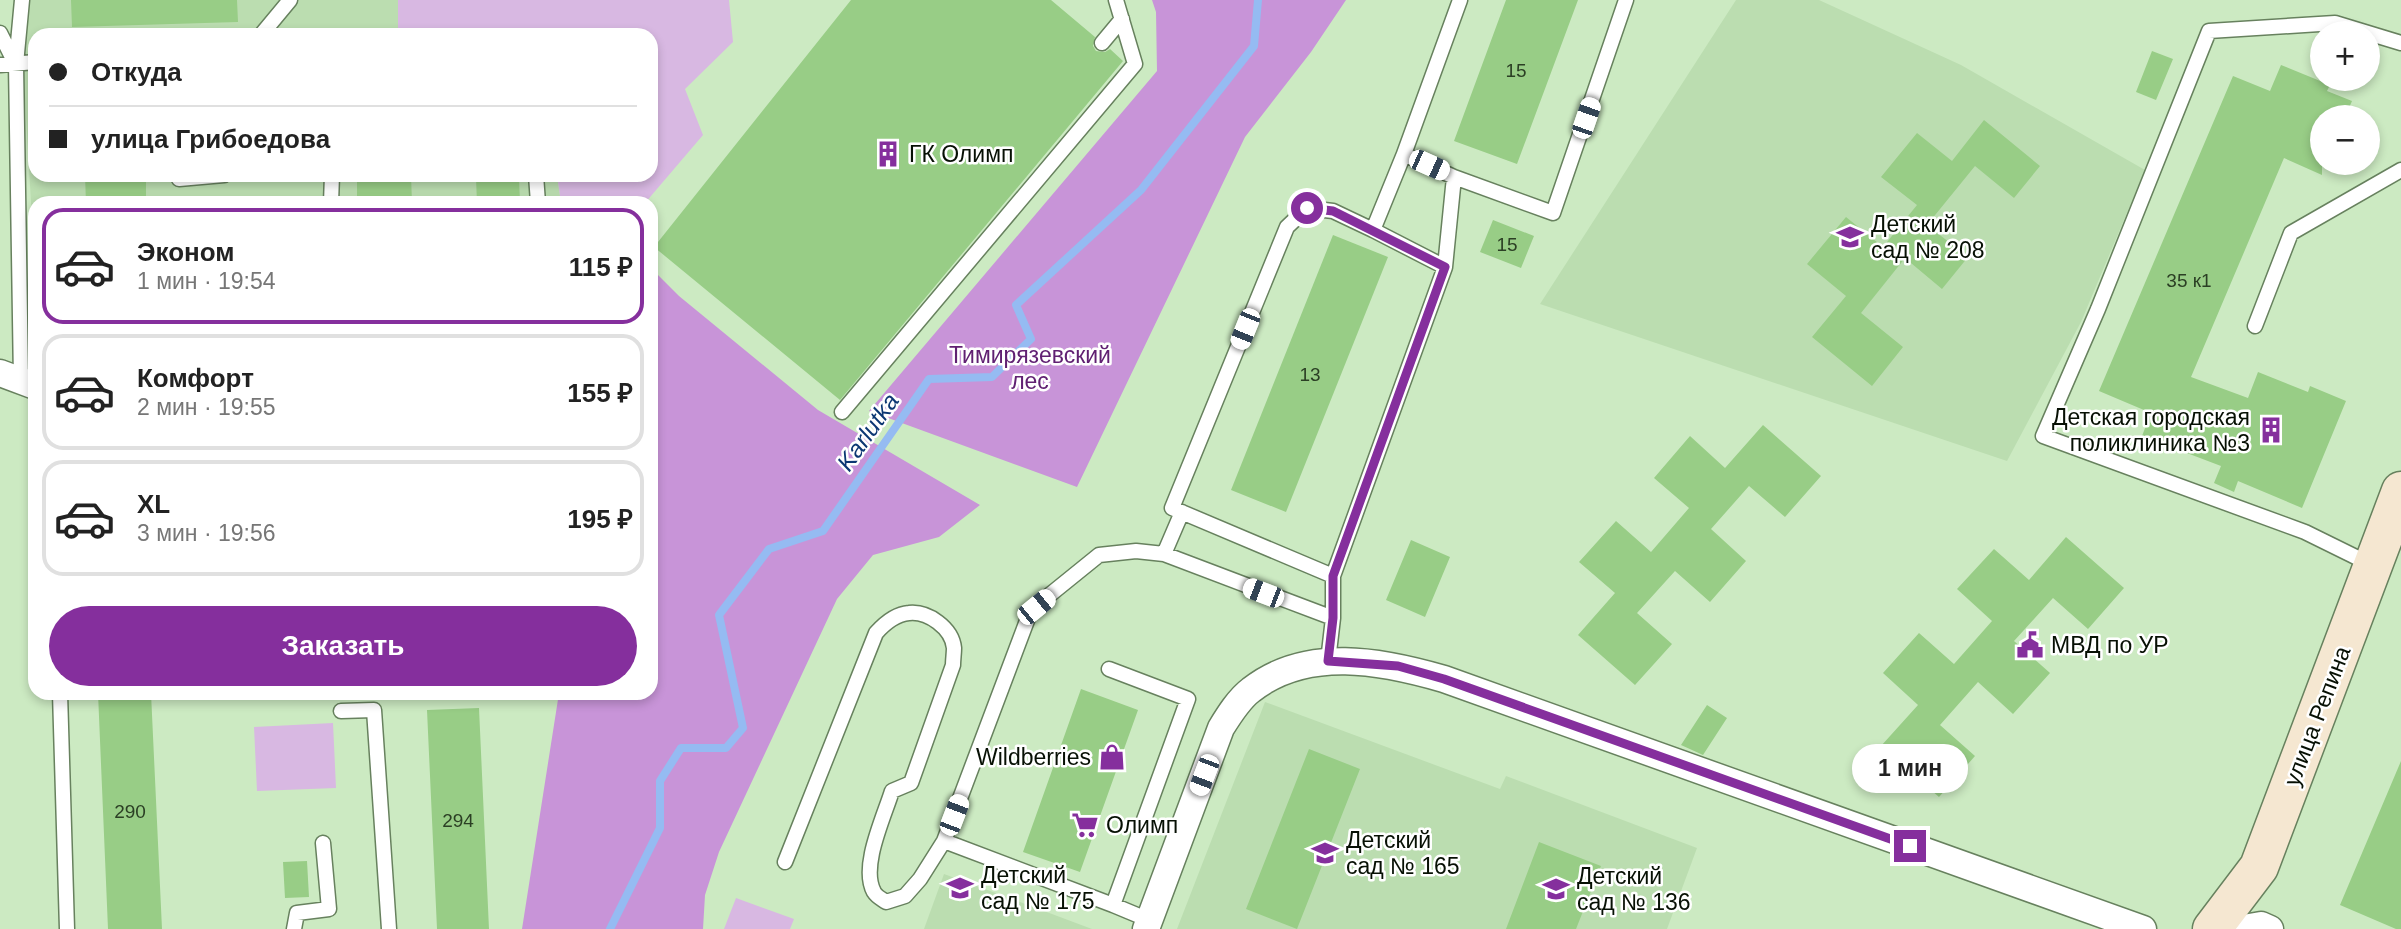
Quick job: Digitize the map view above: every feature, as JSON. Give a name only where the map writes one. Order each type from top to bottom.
[{"type":"street","name":"улица Репина","points":[[2212,929],[2259,867],[2401,491]]},
{"type":"street","points":[[1147,924],[1221,728],[1231,712],[1250,690],[1278,674],[1303,665],[1328,661],[1398,666],[1444,679],[2143,929]]},
{"type":"street","points":[[2238,929],[2260,925],[2270,929]]},
{"type":"lane","points":[[19,380],[16,64],[22,0]]},
{"type":"lane","points":[[267,28],[290,0]]},
{"type":"lane","points":[[842,412],[1135,64],[1116,0]]},
{"type":"lane","points":[[1373,230],[1404,154],[1460,0]]},
{"type":"lane","points":[[1404,154],[1454,177],[1553,213],[1626,0]]},
{"type":"lane","points":[[1102,43],[1122,19]]},
{"type":"lane","points":[[2374,566],[2305,532],[2043,436],[2098,309],[2209,32],[2335,23],[2401,43]]},
{"type":"lane","points":[[0,33],[16,64]]},
{"type":"lane","points":[[0,65],[28,63]]},
{"type":"lane","points":[[2255,326],[2291,233],[2401,170]]},
{"type":"lane","points":[[1328,661],[1333,618],[1333,576],[1445,267],[1454,177]]},
{"type":"lane","points":[[1333,576],[1172,508],[1287,227],[1307,208],[1333,211],[1445,267]]},
{"type":"lane","points":[[1164,555],[1182,512]]},
{"type":"lane","points":[[785,862],[876,633],[900,615],[927,615],[941,625],[950,636],[954,647],[953,665],[911,783],[892,791],[869,867],[869,880],[875,895],[886,902],[905,895],[920,880],[944,841],[1031,610],[1099,555],[1136,551],[1164,555],[1333,618]]},
{"type":"lane","points":[[1109,669],[1188,699],[1113,905]]},
{"type":"lane","points":[[60,700],[67,929]]},
{"type":"lane","points":[[341,711],[374,710],[389,929]]},
{"type":"lane","points":[[944,841],[1113,905],[1147,924]]},
{"type":"lane","points":[[295,929],[297,913],[329,909],[323,843]]},
{"type":"shaded area","points":[[19,0],[398,0],[398,28],[28,28],[28,151]]},
{"type":"shaded area","points":[[398,0],[729,0],[733,42],[685,89],[703,135],[651,196],[560,196],[558,182],[658,182],[658,28],[398,28]]},
{"type":"shaded area","name":"Детский сад № 208","points":[[1736,0],[1819,0],[1961,65],[2145,170],[2081,322],[2007,461],[1540,304]]},
{"type":"shaded area","points":[[30,182],[558,182],[560,196],[31,196]]},
{"type":"shaded area","points":[[1265,702],[1500,789],[1506,776],[1697,848],[1667,929],[1177,929]]},
{"type":"shaded area","points":[[333,723],[336,788],[257,791],[254,727]]},
{"type":"shaded area","name":"Детский сад № 175","points":[[944,874],[1020,902],[1092,929],[924,929]]},
{"type":"shaded area","points":[[736,898],[794,919],[790,929],[724,929]]},
{"type":"green space","name":"Тимирязевский лес","points":[[1152,0],[1346,0],[1311,52],[1245,137],[1077,487],[869,411],[1157,71],[1156,12]]},
{"type":"green space","points":[[658,275],[679,296],[818,410],[980,505],[939,537],[873,555],[837,599],[719,852],[705,895],[703,929],[522,929],[558,700],[658,700]]},
{"type":"building","points":[[71,0],[237,0],[238,22],[72,27]]},
{"type":"building","name":"ГК Олимп","points":[[851,0],[1051,0],[1095,37],[1093,46],[1096,51],[1105,52],[1110,49],[1123,61],[840,400],[658,250],[658,242]]},
{"type":"building","points":[[1506,0],[1578,0],[1517,164],[1454,141]]},
{"type":"building","points":[[2152,51],[2173,59],[2156,100],[2136,92]]},
{"type":"building","points":[[2281,65],[2310,77],[2310,91],[2327,91],[2352,101],[2350,105],[2310,105],[2310,170],[2284,158],[2191,377],[2248,398],[2258,372],[2308,392],[2310,386],[2346,401],[2302,508],[2238,481],[2234,492],[2214,483],[2221,466],[2142,436],[2151,413],[2099,391],[2233,76],[2270,91]]},
{"type":"building","points":[[1984,120],[2040,166],[2014,198],[1975,166],[1927,225],[1968,257],[1942,289],[1905,258],[1861,313],[1903,347],[1872,386],[1812,337],[1846,296],[1807,264],[1846,217],[1883,247],[1917,205],[1881,177],[1917,133],[1952,161]]},
{"type":"building","points":[[85,182],[146,182],[146,196],[86,196]]},
{"type":"building","points":[[357,182],[411,182],[412,196],[357,196]]},
{"type":"building","points":[[476,182],[519,182],[520,196],[477,196]]},
{"type":"building","points":[[1493,220],[1534,236],[1521,268],[1480,252]]},
{"type":"building","points":[[1333,235],[1388,257],[1286,512],[1231,490]]},
{"type":"building","points":[[1763,425],[1821,476],[1785,517],[1749,486],[1711,529],[1746,561],[1710,602],[1675,571],[1637,613],[1672,644],[1635,685],[1578,635],[1615,593],[1579,562],[1616,521],[1651,552],[1689,508],[1654,478],[1690,436],[1725,468]]},
{"type":"building","points":[[2066,537],[2124,588],[2088,629],[2053,598],[2014,641],[2050,673],[2013,714],[1978,682],[1940,725],[1975,756],[1939,797],[1881,746],[1918,705],[1883,673],[1919,633],[1954,664],[1992,621],[1957,589],[1994,549],[2029,580]]},
{"type":"building","points":[[1411,540],[1450,557],[1425,617],[1386,600]]},
{"type":"building","points":[[1081,689],[1138,710],[1080,872],[1023,852]]},
{"type":"building","points":[[98,700],[151,700],[162,929],[108,929]]},
{"type":"building","points":[[1707,705],[1727,718],[1703,755],[1681,745]]},
{"type":"building","points":[[479,708],[489,929],[437,929],[427,710]]},
{"type":"building","points":[[1309,749],[1360,769],[1297,929],[1246,909]]},
{"type":"building","points":[[2401,761],[2401,929],[2396,929],[2340,905]]},
{"type":"building","points":[[1539,842],[1601,866],[1576,929],[1506,929]]},
{"type":"building","points":[[307,861],[309,897],[285,898],[283,862]]},
{"type":"waterway","name":"Karlutka","points":[[610,929],[660,828],[660,781],[681,748],[726,748],[743,728],[719,615],[769,549],[823,531],[929,379],[992,377],[1031,339],[1016,305],[1141,190],[1254,46],[1258,0]]},
{"type":"place","name":"ГК Олимп","points":[[888,154]]},
{"type":"place","name":"Детский сад № 208","points":[[1850,237]]},
{"type":"place","name":"Детская городская поликлиника №3","points":[[2271,430]]},
{"type":"place","name":"МВД по УР","points":[[2030,645]]},
{"type":"place","name":"Wildberries","points":[[1112,757]]},
{"type":"place","name":"Олимп","points":[[1085,825]]},
{"type":"place","name":"Детский сад № 165","points":[[1325,853]]},
{"type":"place","name":"Детский сад № 175","points":[[960,888]]},
{"type":"place","name":"Детский сад № 136","points":[[1556,889]]},
{"type":"route","points":[[1307,208],[1333,211],[1445,267],[1333,576],[1333,618],[1328,661],[1398,666],[1444,679],[1910,846]]}]
